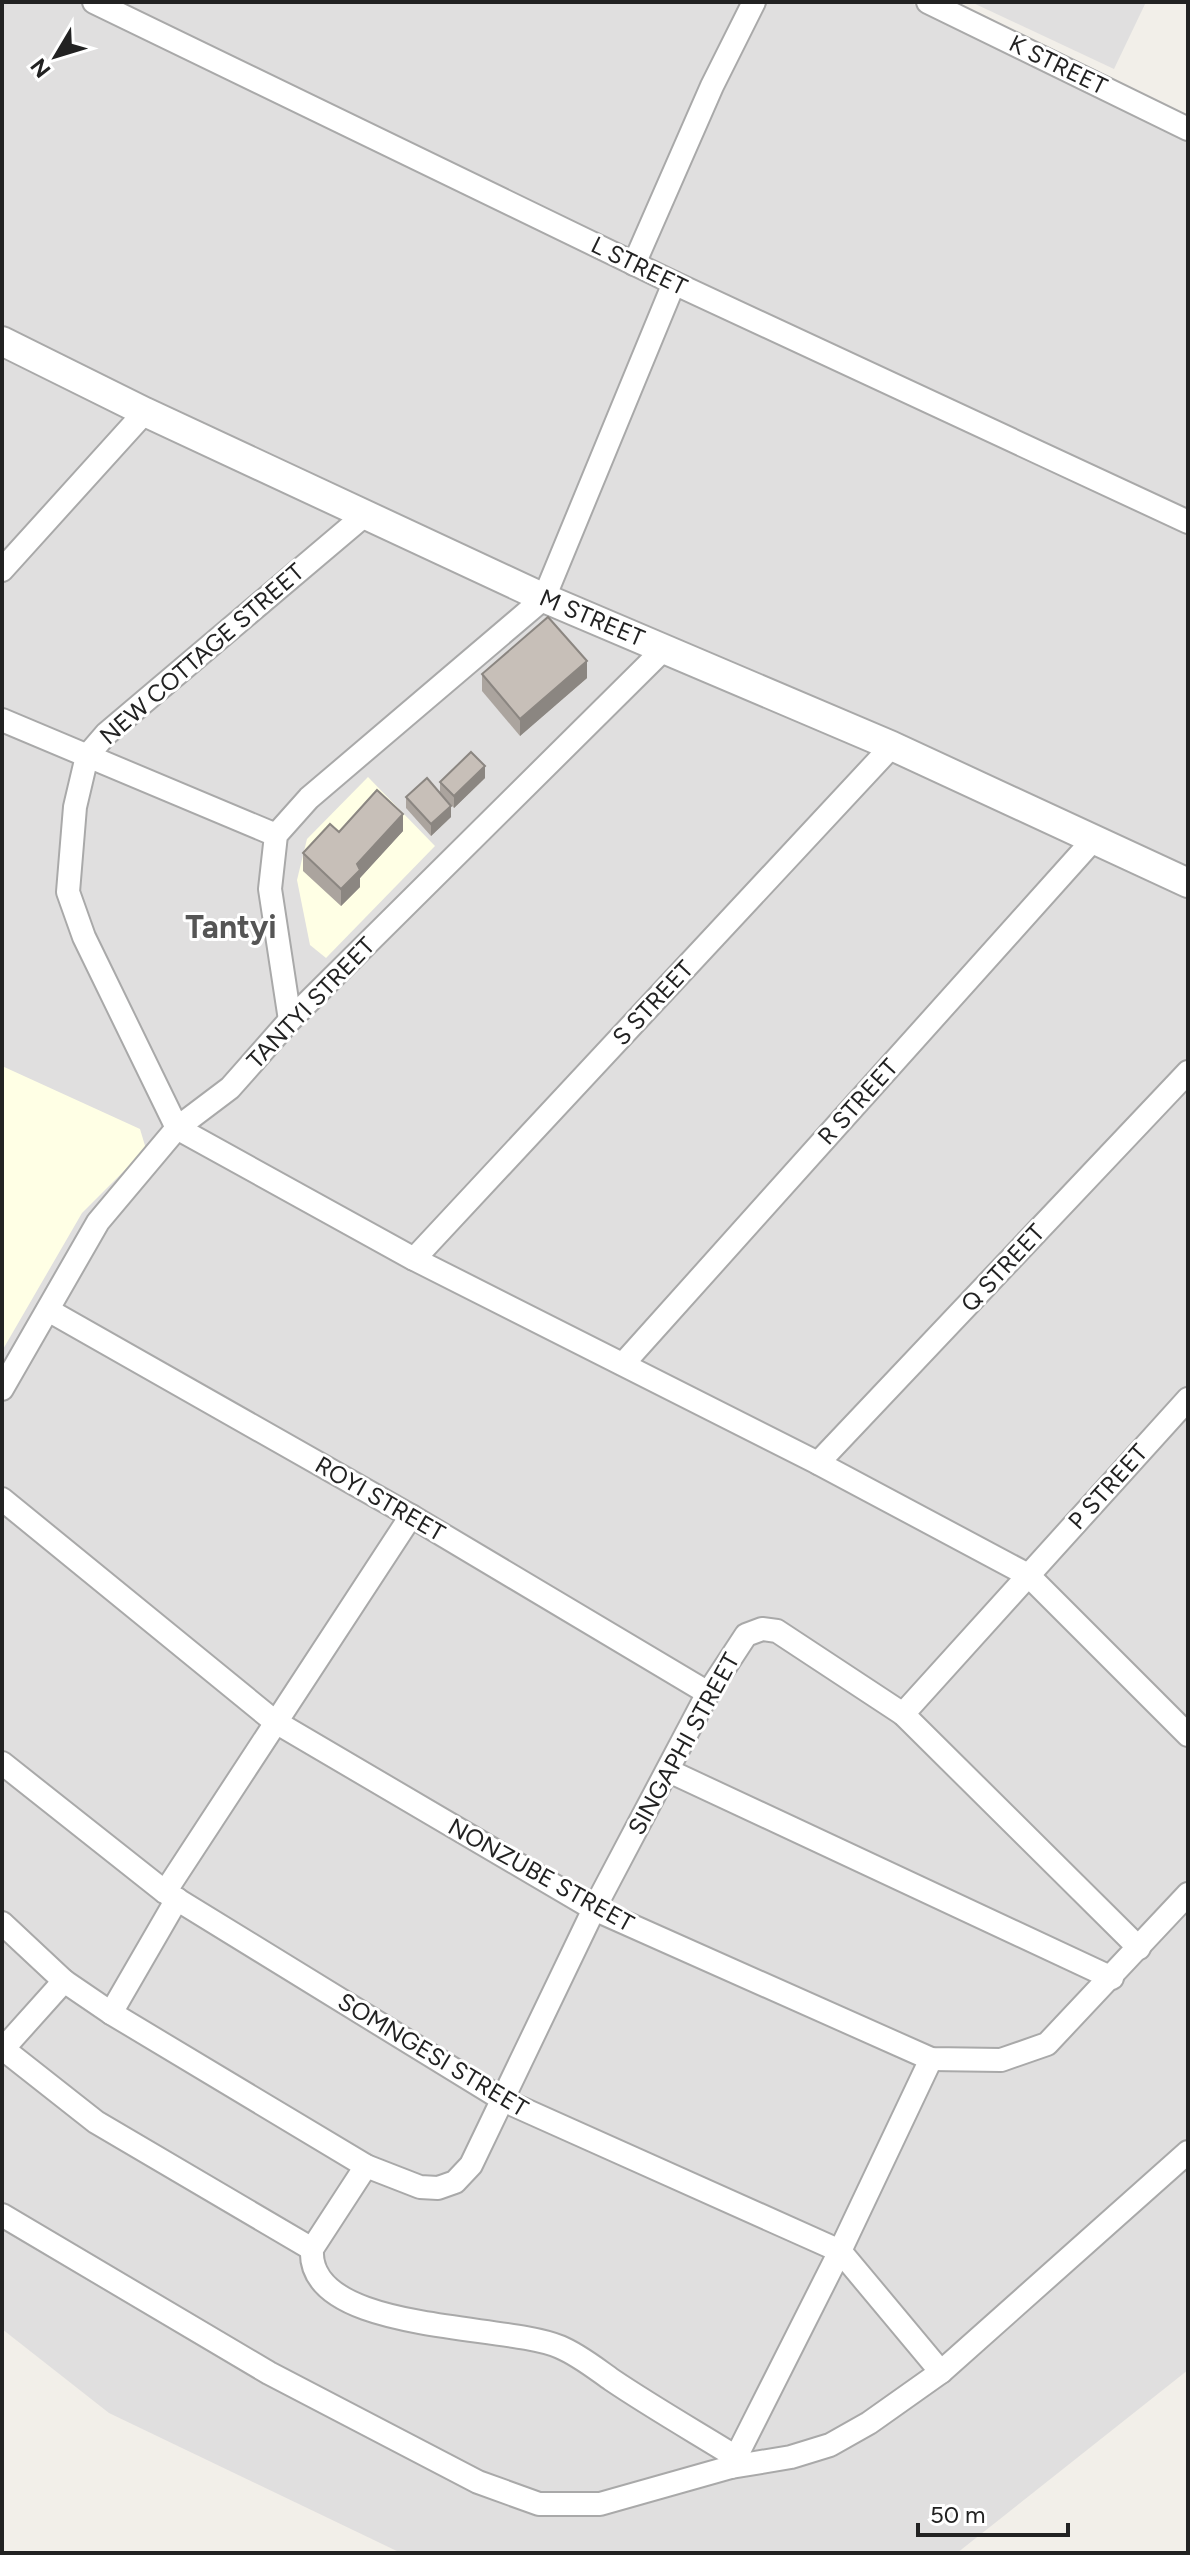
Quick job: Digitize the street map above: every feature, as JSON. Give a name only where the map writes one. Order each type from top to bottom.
[{"type":"street","name":"L STREET","points":[[94,2],[634,264],[1188,522]]},
{"type":"street","points":[[634,264],[712,86],[754,2]]},
{"type":"street","name":"K STREET","points":[[928,2],[1188,129]]},
{"type":"street","points":[[290,1020],[270,889],[276,835],[309,798],[544,598],[674,283]]},
{"type":"street","name":"M STREET","points":[[2,341],[145,412],[544,598],[892,746],[1188,883]]},
{"type":"street","points":[[2,570],[145,412]]},
{"type":"street","name":"NEW COTTAGE STREET","points":[[177,1128],[84,937],[68,892],[75,807],[87,756],[106,734],[367,513]]},
{"type":"street","name":"TANTYI STREET","points":[[2,1389],[98,1222],[177,1128],[230,1088],[290,1020],[664,649]]},
{"type":"street","points":[[2,720],[276,835]]},
{"type":"street","name":"S STREET","points":[[414,1259],[892,746]]},
{"type":"street","name":"R STREET","points":[[623,1364],[1094,839]]},
{"type":"street","name":"Q STREET","points":[[818,1463],[1188,1072]]},
{"type":"street","points":[[177,1128],[414,1259],[818,1463],[1028,1575],[1188,1735]]},
{"type":"street","name":"ROYI STREET","points":[[48,1310],[411,1516],[708,1693]]},
{"type":"street","name":"P STREET","points":[[903,1714],[1188,1399]]},
{"type":"street","name":"NONZUBE STREET","points":[[2,1499],[274,1721],[594,1909],[931,2059],[1001,2060],[1047,2044],[1188,1894]]},
{"type":"street","points":[[111,2013],[171,1896],[274,1721],[411,1516]]},
{"type":"street","name":"SINGAPHI STREET","points":[[366,2166],[420,2187],[438,2188],[455,2182],[471,2165],[505,2101],[594,1909],[708,1693],[746,1635],[762,1629],[777,1631],[903,1714],[1139,1948]]},
{"type":"street","name":"SOMNGESI STREET","points":[[2,1763],[171,1896],[505,2101],[840,2251]]},
{"type":"street","points":[[669,1771],[1112,1978]]},
{"type":"street","points":[[2,1923],[64,1981],[111,2013],[366,2166],[312,2249],[311,2260],[318,2274],[349,2302],[397,2317],[514,2334],[559,2346],[733,2462]]},
{"type":"street","points":[[64,1981],[2,2048],[96,2122],[312,2249]]},
{"type":"street","points":[[733,2462],[840,2251],[931,2059]]},
{"type":"street","points":[[2,2215],[269,2373],[507,2495],[539,2504],[600,2504],[733,2462],[791,2457],[830,2445],[869,2423],[941,2372],[1188,2152]]},
{"type":"street","points":[[840,2251],[941,2372]]},
{"type":"shaded area","points":[[2,2],[909,2],[1188,139],[1188,2370],[957,2553],[401,2553],[109,2413],[2,2329]]},
{"type":"shaded area","points":[[971,2],[1146,2],[1114,69]]},
{"type":"shaded area","points":[[368,777],[435,846],[326,958],[310,945],[297,880],[307,839]]},
{"type":"shaded area","points":[[2,1066],[140,1129],[146,1149],[82,1213],[2,1351]]},
{"type":"building","points":[[548,617],[587,661],[520,719],[482,674]]},
{"type":"building","points":[[471,752],[485,766],[454,796],[440,782]]},
{"type":"building","points":[[427,778],[451,806],[431,824],[406,797]]},
{"type":"building","points":[[377,790],[403,814],[357,864],[360,870],[341,889],[303,853],[330,824],[339,832]]},
{"type":"district","name":"Tantyi","points":[[231,927]]}]
